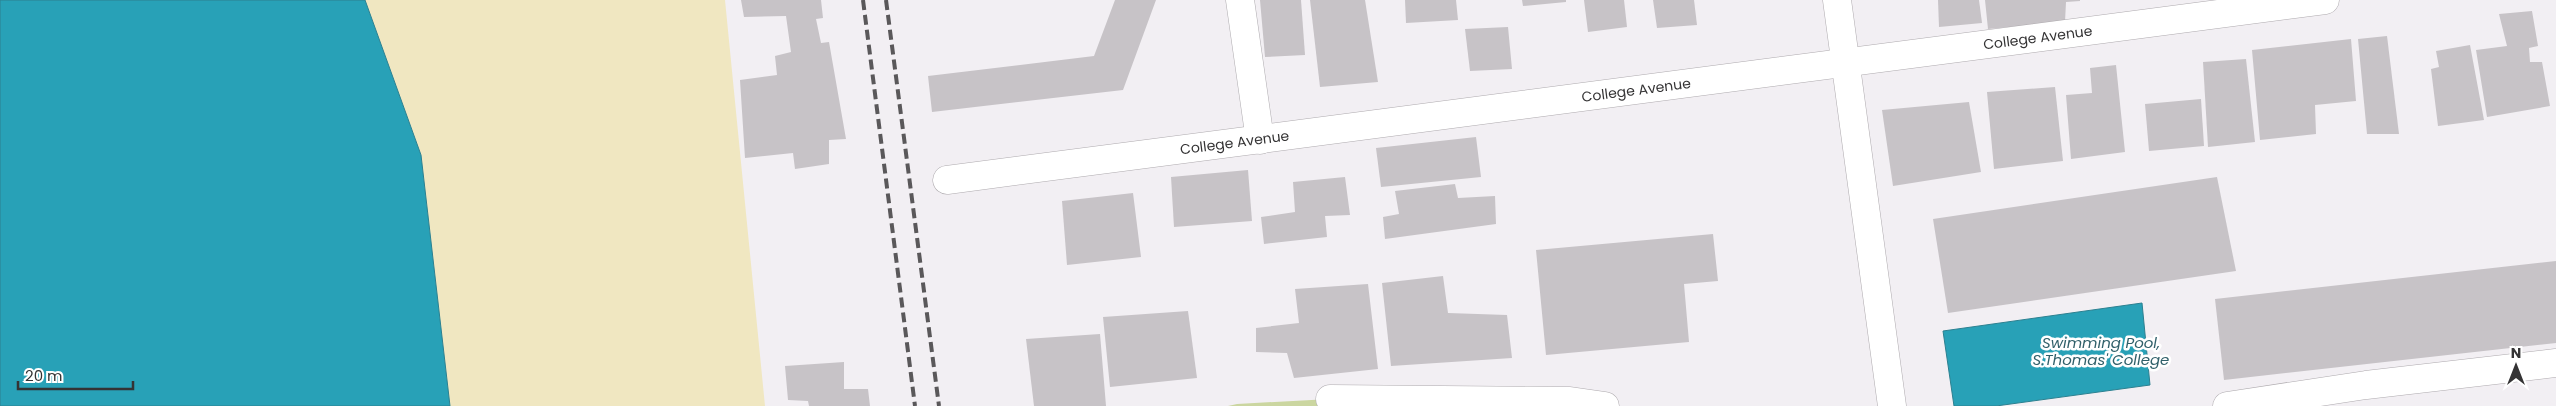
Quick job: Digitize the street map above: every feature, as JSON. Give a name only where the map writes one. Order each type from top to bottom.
[{"type":"street","points":[[1240,0],[1260,140]]},
{"type":"street","points":[[1837,0],[1888,406]]},
{"type":"street","name":"College Avenue","points":[[947,180],[2325,0]]},
{"type":"street","points":[[2227,406],[2366,385],[2556,362]]},
{"type":"street","points":[[1330,399],[1570,401],[1605,406]]},
{"type":"green space","points":[[1330,399],[1380,406],[1228,406],[1237,404]]},
{"type":"sand","points":[[365,0],[725,0],[765,406],[450,406],[421,155]]},
{"type":"water","points":[[0,0],[365,0],[421,155],[450,406],[0,406]]},
{"type":"water","name":"Swimming Pool, S.Thomas' College","points":[[2142,303],[2150,385],[1996,406],[1954,406],[1943,331]]},
{"type":"building","points":[[741,0],[821,0],[823,18],[816,19],[821,43],[829,42],[846,139],[829,140],[829,164],[795,169],[793,153],[745,158],[740,80],[777,75],[775,56],[791,52],[786,16],[744,17]]},
{"type":"building","points":[[1115,0],[1156,0],[1123,90],[932,112],[928,76],[1094,56]]},
{"type":"building","points":[[1260,0],[1301,0],[1305,55],[1265,57]]},
{"type":"building","points":[[1310,0],[1365,0],[1378,82],[1320,87]]},
{"type":"building","points":[[1405,0],[1456,0],[1458,20],[1406,23]]},
{"type":"building","points":[[1522,0],[1566,0],[1566,2],[1523,6]]},
{"type":"building","points":[[1584,0],[1624,0],[1627,27],[1588,32]]},
{"type":"building","points":[[1653,0],[1694,0],[1697,25],[1657,28]]},
{"type":"building","points":[[1938,0],[1979,0],[1982,23],[1939,27]]},
{"type":"building","points":[[1985,0],[2080,1],[2066,2],[2065,22],[1988,29]]},
{"type":"building","points":[[2532,11],[2538,46],[2529,48],[2530,62],[2542,62],[2550,106],[2487,117],[2476,50],[2507,46],[2499,14]]},
{"type":"building","points":[[1508,27],[1512,69],[1470,71],[1465,29]]},
{"type":"building","points":[[2387,36],[2399,134],[2367,134],[2358,39]]},
{"type":"building","points":[[2351,39],[2356,101],[2315,105],[2316,134],[2260,140],[2252,50]]},
{"type":"building","points":[[2470,45],[2484,120],[2438,126],[2431,69],[2439,67],[2436,51]]},
{"type":"building","points":[[2246,59],[2255,142],[2208,147],[2203,62]]},
{"type":"building","points":[[2116,65],[2125,152],[2071,159],[2066,95],[2092,93],[2090,68]]},
{"type":"building","points":[[2055,87],[2063,161],[1994,169],[1987,92]]},
{"type":"building","points":[[2201,99],[2204,146],[2149,151],[2145,104]]},
{"type":"building","points":[[1969,102],[1981,172],[1893,186],[1882,110]]},
{"type":"building","points":[[1476,137],[1481,177],[1381,187],[1376,148]]},
{"type":"building","points":[[1248,170],[1252,221],[1174,227],[1171,177]]},
{"type":"building","points":[[1345,177],[1350,215],[1325,216],[1327,237],[1264,244],[1261,217],[1295,212],[1293,182]]},
{"type":"building","points":[[2217,177],[2236,271],[1948,313],[1933,219]]},
{"type":"building","points":[[1455,184],[1458,198],[1495,196],[1496,224],[1385,239],[1383,217],[1399,214],[1395,191]]},
{"type":"building","points":[[1133,193],[1141,257],[1067,265],[1062,201]]},
{"type":"building","points":[[1713,234],[1718,281],[1684,284],[1689,342],[1546,355],[1536,250]]},
{"type":"building","points":[[2556,261],[2556,343],[2224,380],[2215,299]]},
{"type":"building","points":[[1443,276],[1448,313],[1507,315],[1512,358],[1391,366],[1382,283]]},
{"type":"building","points":[[1368,284],[1378,369],[1294,378],[1287,353],[1256,352],[1256,328],[1299,323],[1295,289]]},
{"type":"building","points":[[1188,311],[1197,378],[1110,387],[1103,317]]},
{"type":"building","points":[[1100,334],[1106,406],[1034,406],[1026,339]]},
{"type":"building","points":[[844,362],[844,389],[868,389],[870,406],[809,406],[808,401],[788,400],[785,366]]},
{"type":"railway","points":[[863,0],[915,406]]},
{"type":"railway","points":[[886,0],[939,406]]}]
